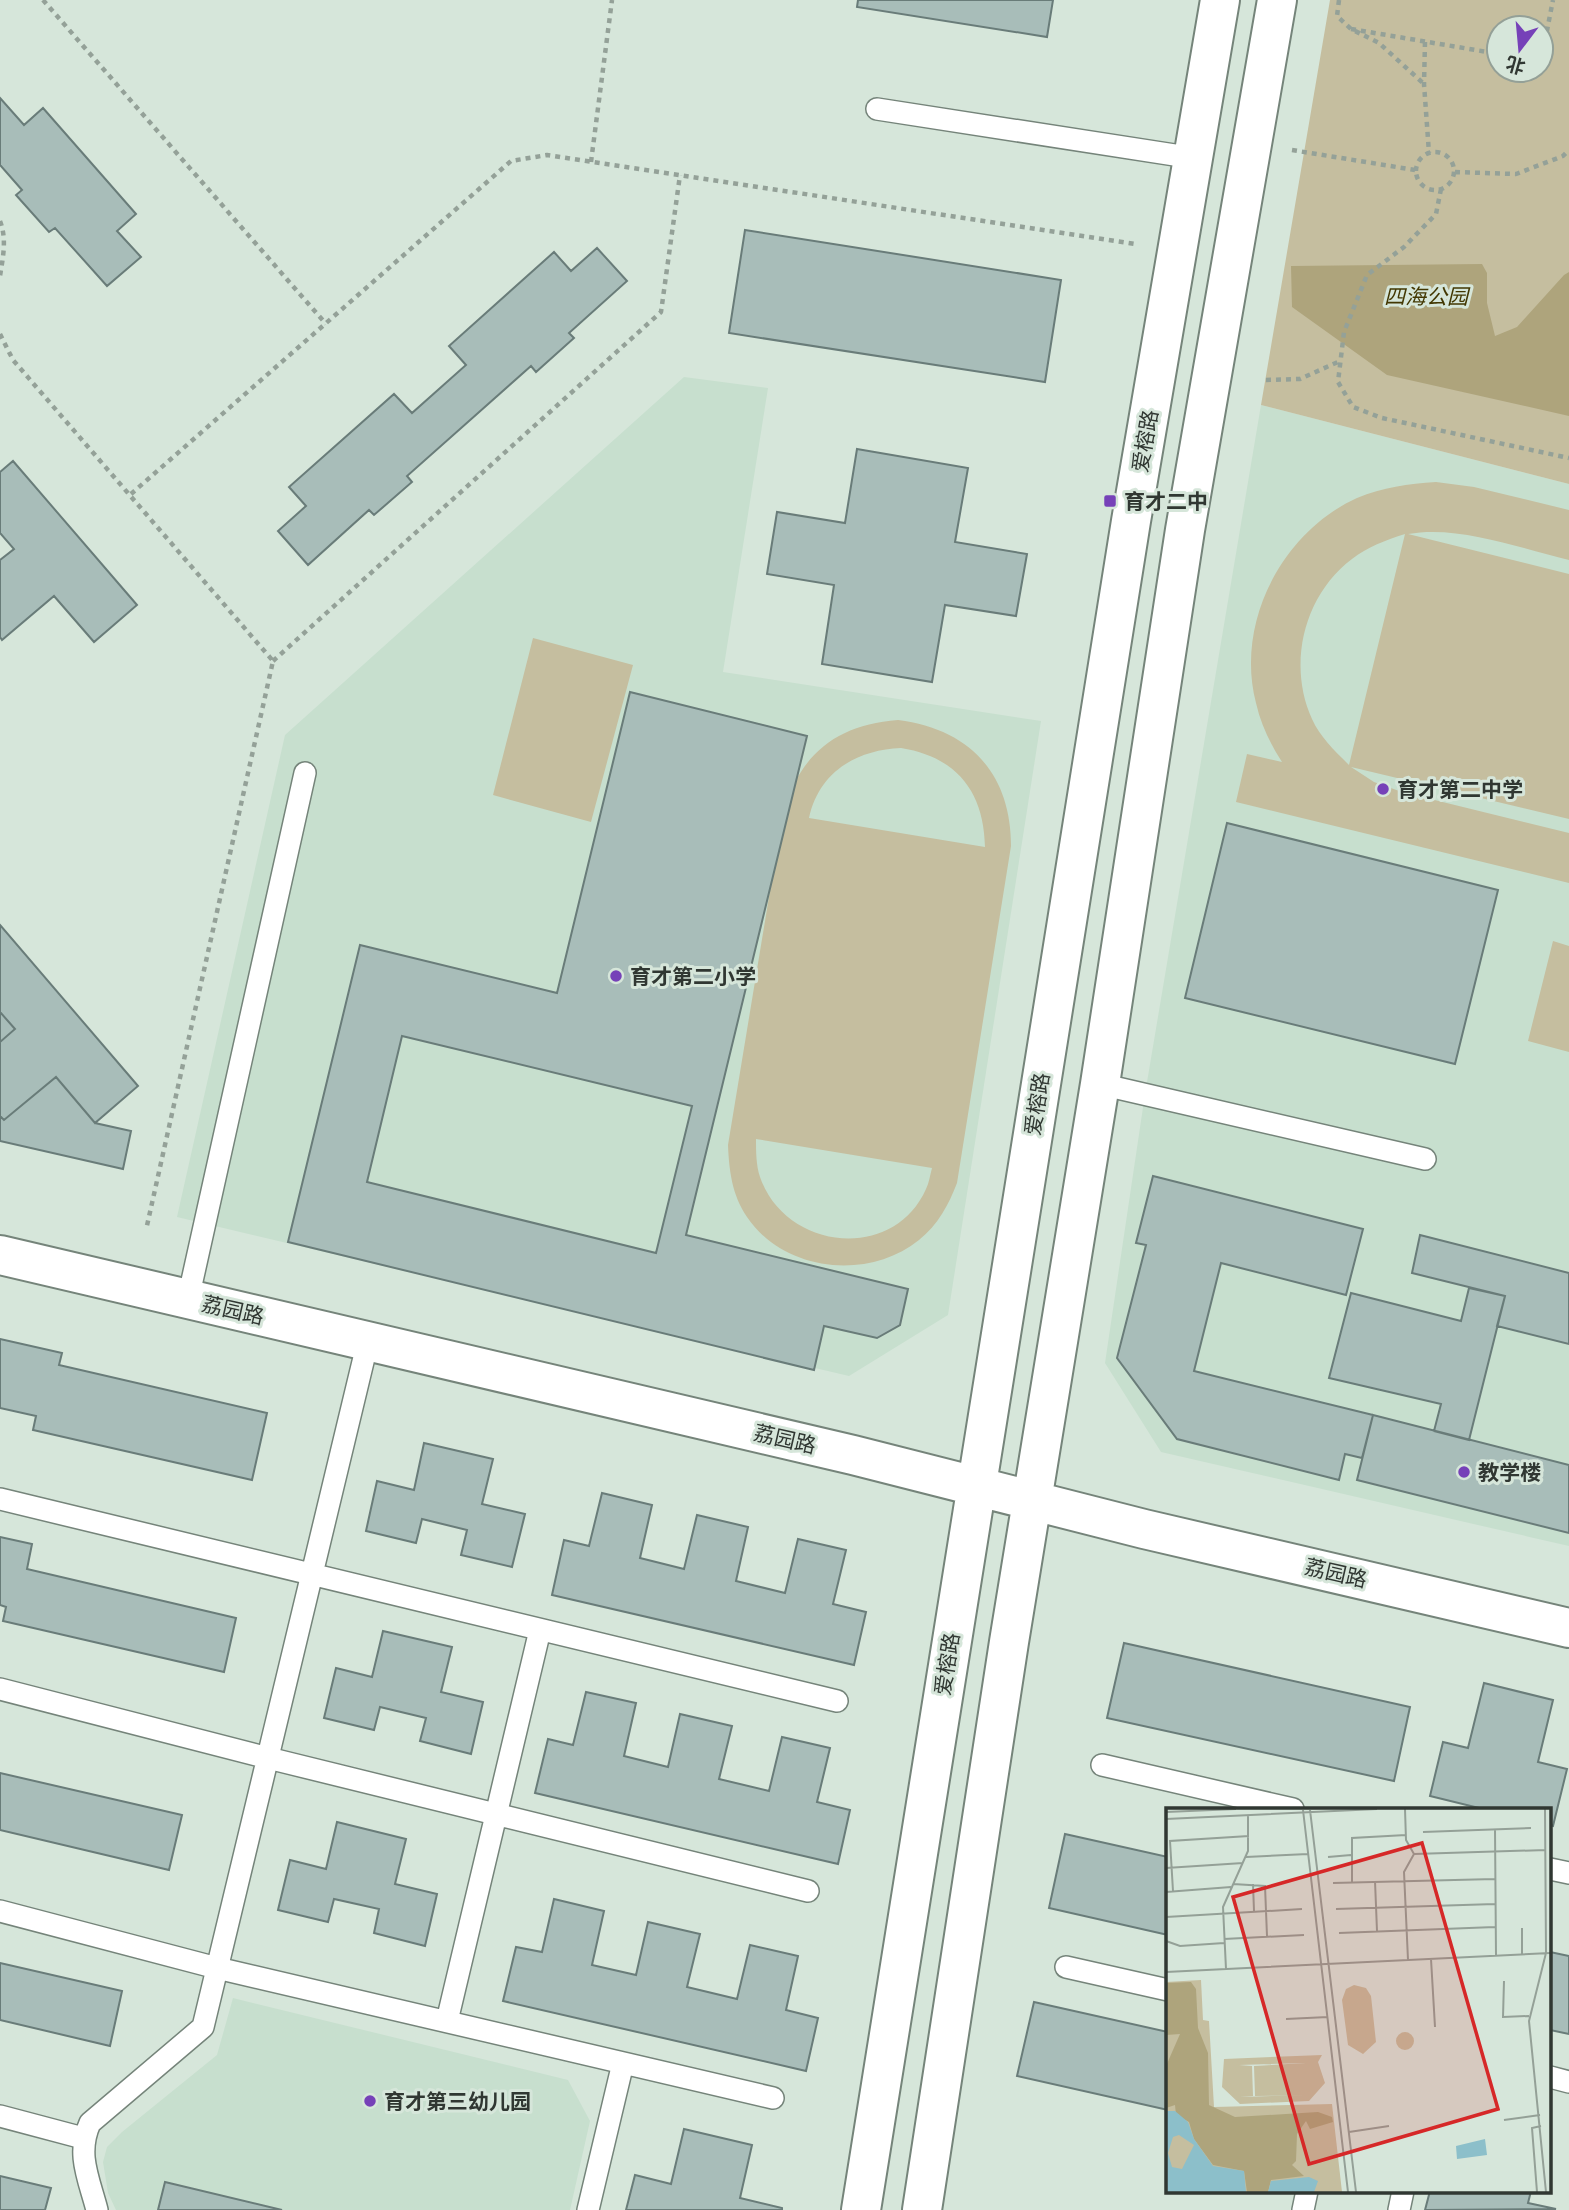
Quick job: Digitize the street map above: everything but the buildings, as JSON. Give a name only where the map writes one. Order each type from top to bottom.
[{"type":"street","name":"爱榕路","points":[[861,2210],[1131,521],[1220,0]]},
{"type":"street","points":[[922,2210],[1031,1500],[1100,1084],[1185,530],[1277,0]]},
{"type":"street","points":[[1131,521],[1185,530]]},
{"type":"street","name":"荔园路","points":[[0,1255],[853,1454],[1144,1529],[1569,1628]]},
{"type":"lane","points":[[877,109],[1194,158]]},
{"type":"lane","points":[[188,1299],[305,773]]},
{"type":"lane","points":[[1100,1084],[1424,1159]]},
{"type":"lane","points":[[97,2210],[82,2153],[83,2138],[90,2123],[203,2027],[368,1341]]},
{"type":"lane","points":[[0,1499],[837,1701]]},
{"type":"lane","points":[[447,2021],[540,1630]]},
{"type":"lane","points":[[0,1689],[807,1891]]},
{"type":"lane","points":[[1102,1765],[1289,1808]]},
{"type":"lane","points":[[0,1911],[218,1968],[773,2098]]},
{"type":"lane","points":[[1066,1966],[1166,1990]]},
{"type":"lane","points":[[588,2210],[623,2063]]},
{"type":"lane","points":[[1552,2078],[1569,2082]]},
{"type":"lane","points":[[0,2116],[83,2138]]},
{"type":"lane","points":[[1303,2210],[1307,2192]]},
{"type":"lane","points":[[1399,2210],[1403,2192]]},
{"type":"path","points":[[43,0],[326,324]]},
{"type":"path","points":[[592,162],[612,0]]},
{"type":"path","points":[[1339,0],[1336,16],[1351,29],[1379,43],[1424,84]]},
{"type":"path","points":[[1351,29],[1485,52]]},
{"type":"path","points":[[1425,42],[1424,84],[1429,153]]},
{"type":"path","points":[[1285,149],[1415,170]]},
{"type":"path","points":[[1455,173],[1516,174],[1563,156],[1569,150]]},
{"type":"path","points":[[1436,152],[1450,158],[1455,173],[1452,180],[1434,191],[1420,184],[1415,170],[1417,163],[1429,153],[1436,152]]},
{"type":"path","points":[[131,494],[511,161],[547,155],[1135,244]]},
{"type":"path","points":[[146,1230],[273,661],[661,313],[680,175]]},
{"type":"path","points":[[1441,189],[1436,215],[1404,247],[1367,275],[1344,332],[1338,382],[1353,407],[1382,418],[1569,458]]},
{"type":"path","points":[[0,221],[4,231],[0,276]]},
{"type":"path","points":[[0,334],[13,360],[273,661]]},
{"type":"path","points":[[1266,380],[1300,379],[1341,361]]},
{"type":"shaded area","name":"育才第二小学","points":[[684,377],[768,388],[723,672],[1041,721],[948,1315],[849,1376],[177,1217],[285,735]]},
{"type":"shaded area","name":"育才第二中学","points":[[1261,405],[1569,484],[1569,1546],[1161,1452],[1105,1363],[1145,1094]]},
{"type":"shaded area","name":"育才第三幼儿园","points":[[233,1998],[568,2080],[590,2121],[570,2210],[116,2210],[108,2193],[103,2162],[107,2147],[217,2055]]},
{"type":"green space","name":"四海公园","points":[[1330,0],[1569,0],[1569,484],[1261,405]]},
{"type":"green space","points":[[1482,264],[1487,273],[1487,303],[1495,336],[1517,327],[1569,272],[1569,416],[1387,375],[1292,307],[1291,266]]},
{"type":"green space","points":[[1436,482],[1474,487],[1569,510],[1569,560],[1468,535],[1428,532],[1408,534],[1569,574],[1569,819],[1351,767],[1374,782],[1402,792],[1569,833],[1569,883],[1236,802],[1247,754],[1282,762],[1260,719],[1251,673],[1252,642],[1270,583],[1307,533],[1330,513],[1376,491]],"holes":[[[1405,534],[1349,765],[1319,732],[1305,698],[1301,676],[1305,632],[1322,591],[1335,574],[1364,551]]]},
{"type":"green space","points":[[533,638],[633,665],[591,822],[493,795]]},
{"type":"green space","points":[[898,720],[923,725],[946,733],[981,759],[994,776],[1003,797],[1009,820],[1011,846],[954,1191],[932,1228],[898,1253],[876,1261],[852,1265],[828,1264],[804,1259],[782,1250],[763,1235],[747,1217],[732,1182],[728,1145],[784,806],[802,770],[814,755],[842,735],[877,723]],"holes":[[[901,748],[938,760],[964,780],[979,810],[985,847],[809,818],[821,788],[842,767],[869,753]],[[756,1139],[932,1168],[926,1189],[910,1213],[890,1229],[866,1237],[840,1238],[815,1232],[792,1220],[773,1202],[760,1177]]]},
{"type":"green space","points":[[1553,941],[1569,946],[1569,1052],[1528,1041]]},
{"type":"place","name":"育才二中","points":[[1110,501]]},
{"type":"place","name":"育才第二中学","points":[[1383,789]]},
{"type":"place","name":"育才第二小学","points":[[616,976]]},
{"type":"place","name":"教学楼","points":[[1464,1472]]},
{"type":"place","name":"育才第三幼儿园","points":[[370,2101]]}]
